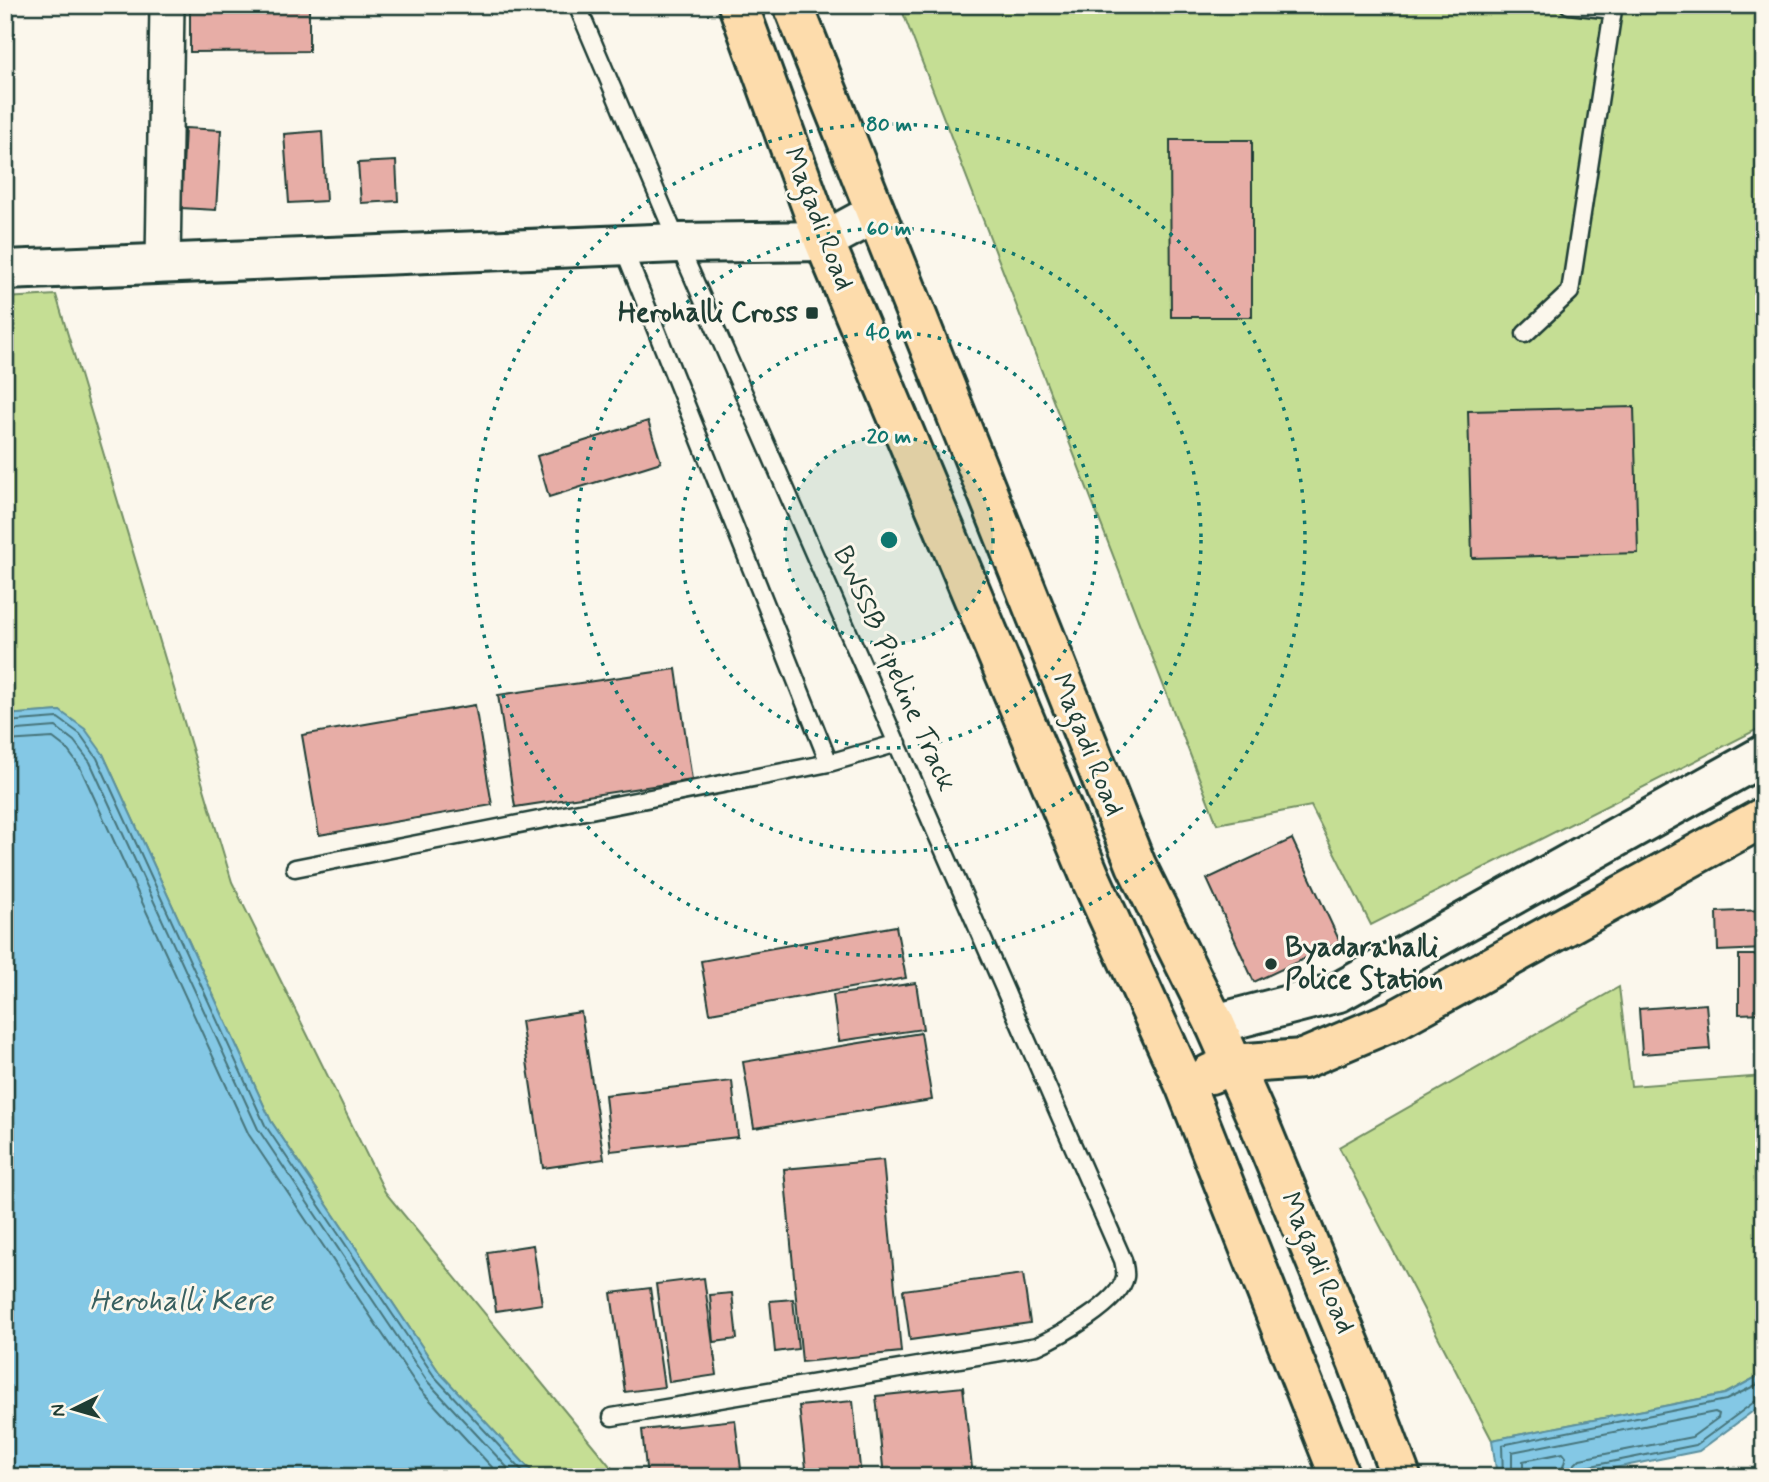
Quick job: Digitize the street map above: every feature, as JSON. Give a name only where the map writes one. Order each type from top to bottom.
[{"type":"main road","name":"Magadi Road","points":[[738,5],[824,242],[1093,881],[1185,1084],[1340,1477]]},
{"type":"main road","name":"Magadi Road","points":[[793,5],[874,214],[1136,865],[1233,1064],[1357,1361],[1401,1477]]},
{"type":"main road","points":[[5,270],[678,243],[824,242],[874,214]]},
{"type":"main road","points":[[1215,1024],[1339,992],[1764,755]]},
{"type":"main road","points":[[1185,1084],[1233,1064],[1303,1059],[1395,1020],[1764,817]]},
{"type":"main road","points":[[1093,881],[1136,865]]},
{"type":"street","points":[[163,264],[167,5]]},
{"type":"lane","name":"BWSSB Pipeline Track","points":[[577,5],[678,243],[1123,1261],[1125,1277],[1114,1296],[1064,1334],[1037,1346],[612,1417]]},
{"type":"lane","points":[[1525,334],[1570,292],[1613,10],[1569,5]]},
{"type":"lane","points":[[623,245],[829,763]]},
{"type":"lane","points":[[295,868],[829,763],[898,743]]},
{"type":"green space","points":[[900,5],[1764,5],[1764,726],[1371,925],[1311,806],[1217,824]]},
{"type":"green space","points":[[56,295],[232,882],[385,1192],[619,1477],[537,1477],[439,1372],[271,1121],[103,754],[60,711],[5,715],[5,298]]},
{"type":"green space","points":[[1619,987],[1631,1086],[1764,1076],[1764,1373],[1725,1394],[1492,1440],[1339,1147]]},
{"type":"water","name":"Herohalli Kere","points":[[60,711],[85,729],[103,754],[271,1121],[439,1372],[537,1477],[5,1477],[5,715]]},
{"type":"water","points":[[1764,1373],[1764,1403],[1699,1451],[1570,1477],[1497,1477],[1492,1440],[1725,1394]]},
{"type":"building","points":[[190,5],[309,5],[309,51],[190,52]]},
{"type":"building","points":[[185,128],[221,130],[216,210],[181,208]]},
{"type":"building","points":[[322,131],[326,201],[289,203],[284,134]]},
{"type":"building","points":[[1170,140],[1252,140],[1252,317],[1171,317]]},
{"type":"building","points":[[396,161],[398,201],[361,203],[358,163]]},
{"type":"building","points":[[1634,407],[1638,553],[1472,558],[1468,411]]},
{"type":"building","points":[[648,421],[661,462],[549,497],[537,456]]},
{"type":"building","points":[[676,669],[692,780],[515,807],[498,695]]},
{"type":"building","points":[[475,705],[492,805],[319,835],[302,735]]},
{"type":"building","points":[[1292,839],[1340,942],[1254,982],[1207,879]]},
{"type":"building","points":[[1764,910],[1764,949],[1718,951],[1717,912]]},
{"type":"building","points":[[896,926],[906,978],[710,1013],[701,961]]},
{"type":"building","points":[[1739,955],[1764,955],[1764,1013],[1739,1014]]},
{"type":"building","points":[[916,983],[923,1029],[839,1041],[833,995]]},
{"type":"building","points":[[1706,1004],[1710,1049],[1642,1054],[1639,1009]]},
{"type":"building","points":[[581,1012],[604,1159],[543,1168],[521,1021]]},
{"type":"building","points":[[921,1033],[932,1100],[754,1128],[743,1062]]},
{"type":"building","points":[[732,1081],[738,1137],[611,1151],[605,1095]]},
{"type":"building","points":[[883,1160],[901,1352],[802,1362],[784,1169]]},
{"type":"building","points":[[533,1245],[542,1304],[496,1311],[487,1252]]},
{"type":"building","points":[[1023,1274],[1030,1323],[910,1340],[903,1290]]},
{"type":"building","points":[[704,1278],[717,1375],[669,1382],[656,1284]]},
{"type":"building","points":[[650,1288],[664,1387],[625,1392],[611,1293]]},
{"type":"building","points":[[732,1293],[737,1339],[714,1342],[710,1295]]},
{"type":"building","points":[[793,1299],[798,1349],[775,1352],[770,1301]]},
{"type":"building","points":[[963,1387],[973,1477],[884,1477],[876,1396]]},
{"type":"building","points":[[853,1401],[861,1477],[807,1477],[799,1406]]},
{"type":"building","points":[[735,1420],[742,1477],[647,1477],[642,1430]]},
{"type":"place","name":"Herohalli Cross","points":[[812,313]]},
{"type":"place","name":"Byadarahalli Police Station","points":[[1271,964]]}]
